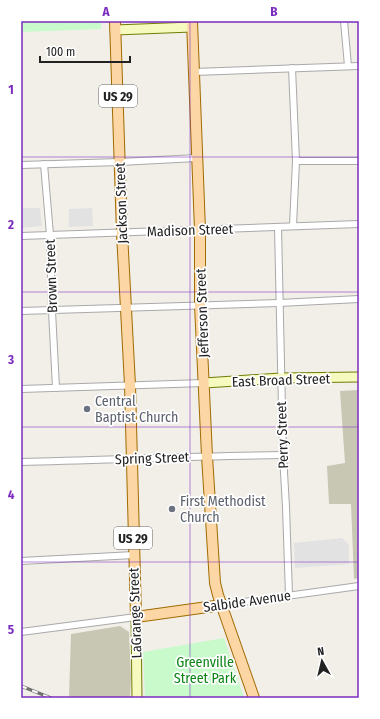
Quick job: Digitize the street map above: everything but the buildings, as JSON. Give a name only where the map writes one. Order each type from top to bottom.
[{"type":"main road","name":"Jefferson Street","points":[[192,24],[200,230],[200,305],[215,583],[254,698]]},
{"type":"main road","name":"Jackson Street","points":[[115,26],[122,233],[130,385]]},
{"type":"main road","name":"LaGrange Street","points":[[130,385],[136,617]]},
{"type":"main road","points":[[210,606],[213,600],[215,583]]},
{"type":"main road","name":"Salbide Avenue","points":[[136,617],[222,605]]},
{"type":"street","points":[[344,21],[348,66]]},
{"type":"street","points":[[115,26],[192,24]]},
{"type":"street","points":[[194,72],[359,66]]},
{"type":"street","points":[[292,68],[296,161],[292,226]]},
{"type":"street","points":[[21,165],[197,158]]},
{"type":"street","points":[[296,161],[359,161]]},
{"type":"street","name":"Brown Street","points":[[44,164],[50,235],[56,388]]},
{"type":"street","name":"Madison Street","points":[[21,236],[359,224]]},
{"type":"street","name":"Perry Street","points":[[278,227],[282,455],[286,507],[289,595]]},
{"type":"street","points":[[21,311],[359,299]]},
{"type":"street","name":"East Broad Street","points":[[204,383],[281,378],[359,377]]},
{"type":"street","points":[[21,389],[204,383]]},
{"type":"street","name":"Spring Street","points":[[21,462],[282,455]]},
{"type":"street","points":[[21,561],[134,555]]},
{"type":"street","name":"Salbide Avenue","points":[[222,605],[359,586]]},
{"type":"street","points":[[21,632],[136,617]]},
{"type":"street","name":"LaGrange Street","points":[[136,617],[137,698]]},
{"type":"shaded area","points":[[21,208],[40,208],[42,226],[21,228]]},
{"type":"shaded area","points":[[92,208],[93,226],[69,227],[69,209]]},
{"type":"shaded area","points":[[359,390],[359,578],[354,579],[351,504],[329,504],[327,466],[345,463],[340,391]]},
{"type":"shaded area","points":[[342,538],[349,545],[349,564],[295,568],[294,543]]},
{"type":"shaded area","points":[[120,626],[129,632],[131,678],[130,698],[74,698],[69,696],[71,634]]},
{"type":"green space","points":[[21,21],[101,21],[101,29],[21,32]]},
{"type":"green space","name":"Greenville Street Park","points":[[224,638],[244,698],[145,698],[143,652]]},
{"type":"railway","points":[[21,686],[51,698]]},
{"type":"place","name":"Central Baptist Church","points":[[87,409]]},
{"type":"place","name":"First Methodist Church","points":[[172,509]]}]
